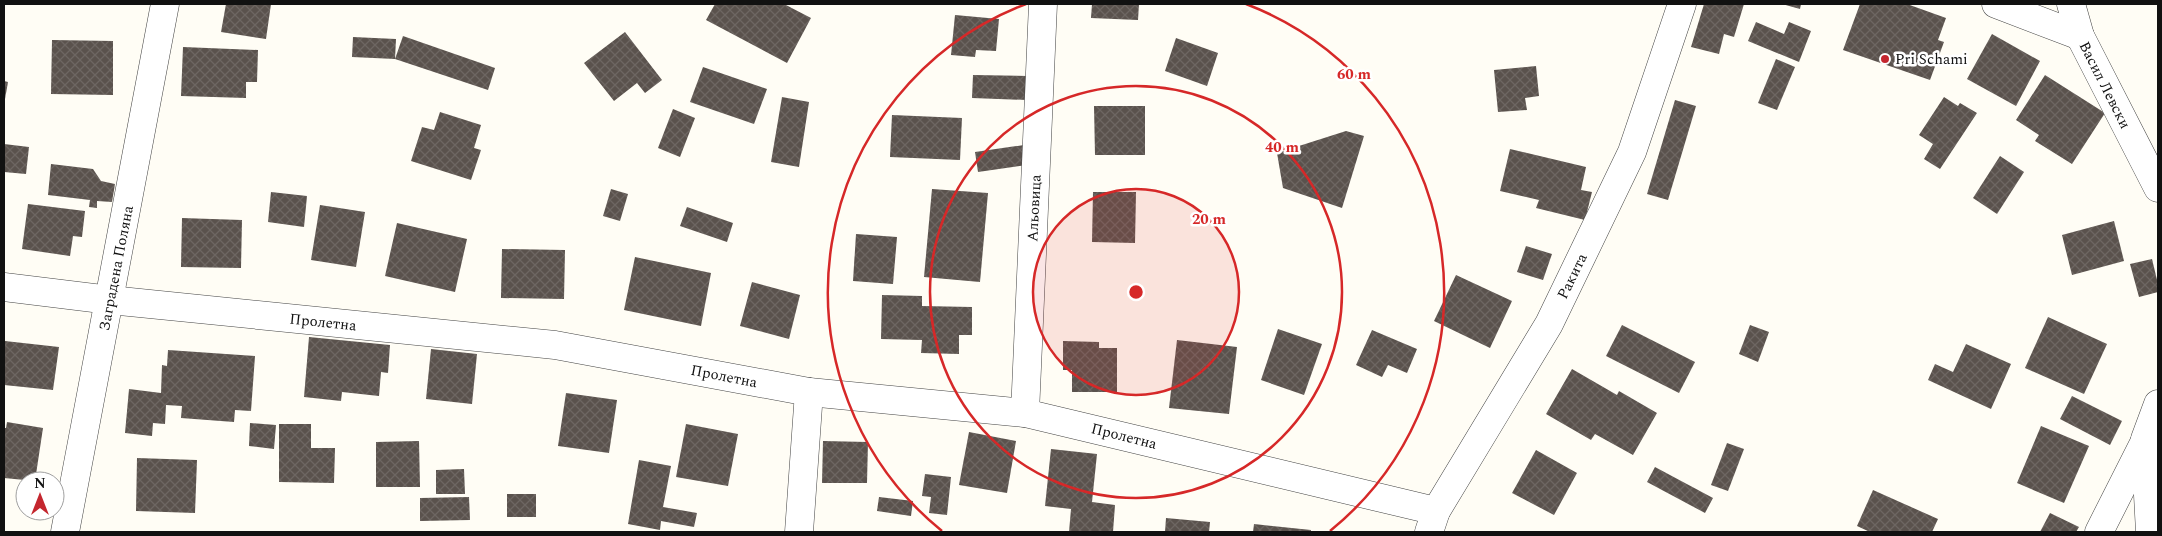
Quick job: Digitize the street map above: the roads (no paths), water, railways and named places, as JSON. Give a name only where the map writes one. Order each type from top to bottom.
[{"type":"street","name":"Заградена Поляна","points":[[65,532],[165,4]]},
{"type":"street","name":"Альовица","points":[[1025,413],[1043,4]]},
{"type":"street","name":"Ракита","points":[[1432,522],[1549,324],[1624,170],[1632,152],[1682,4]]},
{"type":"street","name":"Васил Левски","points":[[1996,4],[2080,36],[2158,188]]},
{"type":"street","points":[[2071,4],[2080,36]]},
{"type":"street","name":"Пролетна","points":[[4,288],[554,345],[809,392],[1025,413],[1432,522]]},
{"type":"street","points":[[800,532],[809,392]]},
{"type":"street","points":[[2099,532],[2146,440],[2158,404]]},
{"type":"street","points":[[2146,440],[2150,532]]},
{"type":"place","name":"Pri Schami","points":[[1885,59]]}]
